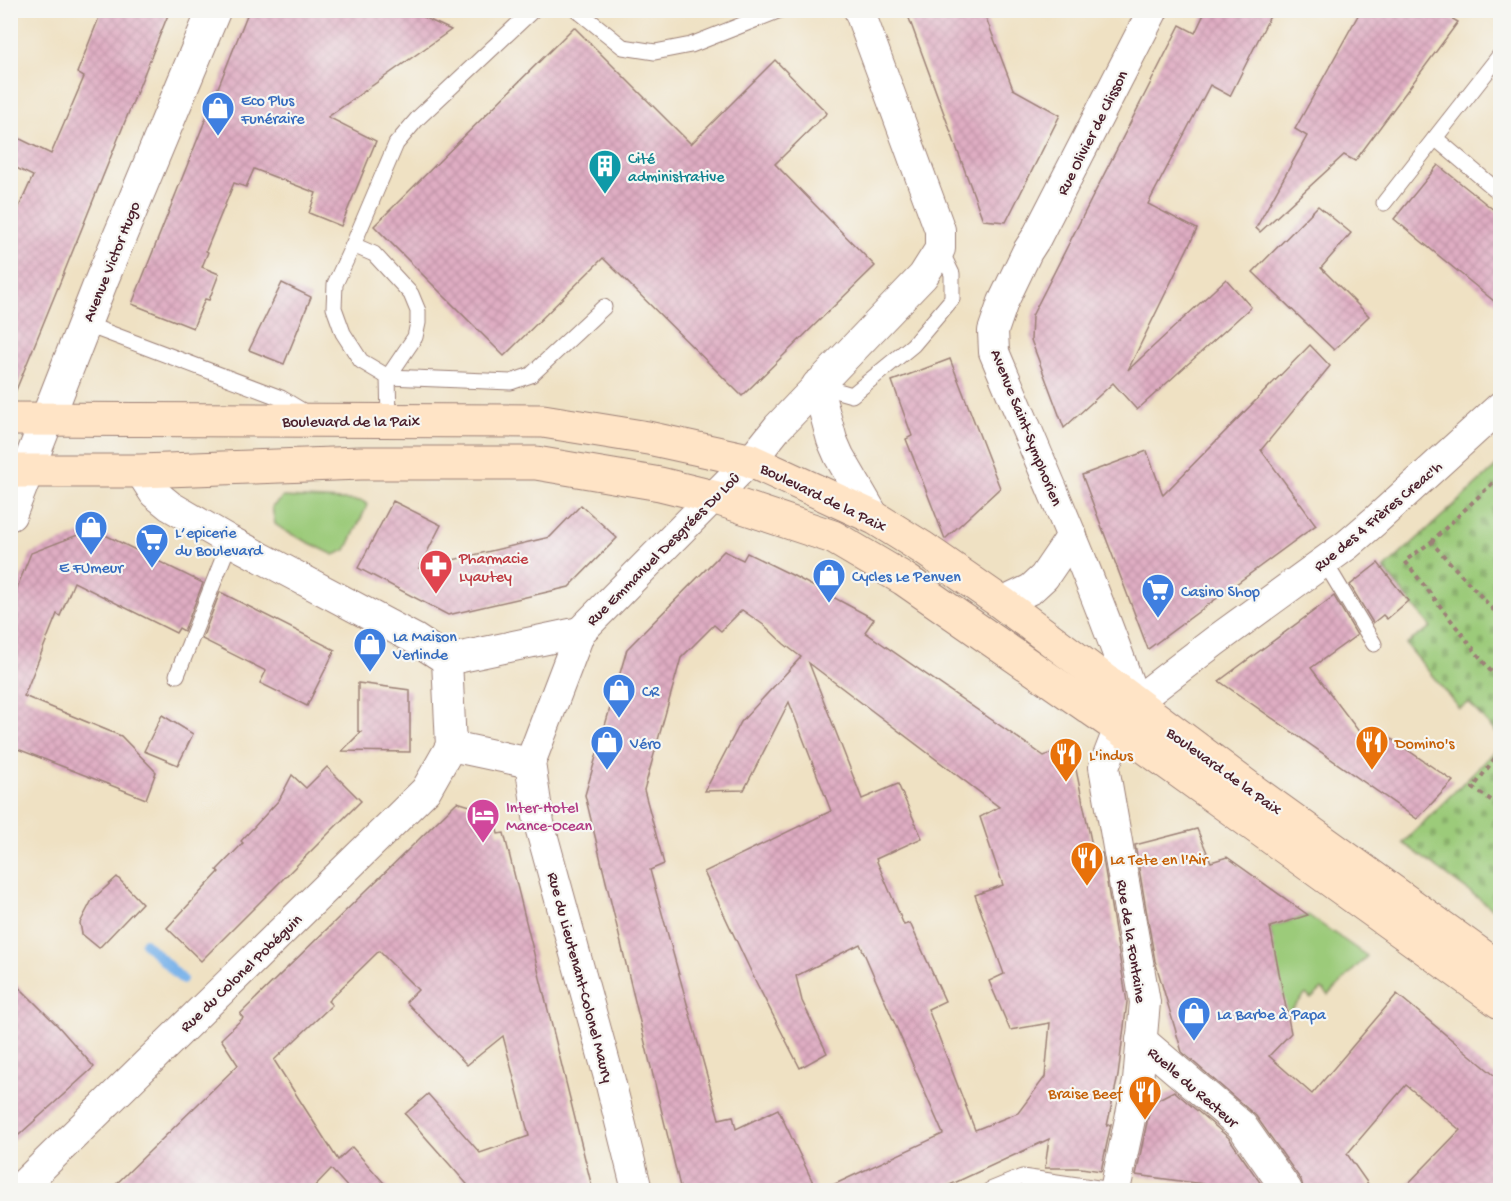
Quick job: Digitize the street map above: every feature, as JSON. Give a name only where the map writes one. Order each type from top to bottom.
[{"type":"main road","name":"Boulevard de la Paix","points":[[10,419],[543,421],[648,438],[749,460],[875,518],[1002,603],[1127,716],[1500,1002]]},
{"type":"main road","name":"Boulevard de la Paix","points":[[19,471],[140,471],[361,463],[536,463],[660,484],[713,497],[833,537],[1249,788],[1500,969]]},
{"type":"street","name":"Avenue Victor Hugo","points":[[10,514],[19,471],[48,420],[214,10]]},
{"type":"street","points":[[859,10],[940,240]]},
{"type":"street","name":"Rue Olivier de Clisson","points":[[1027,252],[1153,10]]},
{"type":"street","name":"Rue Emmanuel Desgrées Du Loû","points":[[580,632],[758,452],[777,427],[923,276],[940,240]]},
{"type":"street","name":"Avenue Saint-Symphorien","points":[[1027,252],[1003,302],[993,331],[994,352],[1108,627],[1127,716]]},
{"type":"street","points":[[818,385],[832,440],[875,518]]},
{"type":"street","name":"Rue des 4 Frères Creac'h","points":[[1127,716],[1146,694],[1375,521],[1500,408]]},
{"type":"street","points":[[140,471],[154,493],[170,506],[230,541],[416,639],[447,660],[580,632]]},
{"type":"street","points":[[1002,603],[1031,589],[1044,577],[1072,536]]},
{"type":"street","points":[[447,660],[451,746],[530,763],[580,632]]},
{"type":"street","name":"Rue de la Fontaine","points":[[1113,1191],[1138,1081],[1144,1002],[1104,767],[1127,716]]},
{"type":"street","name":"Rue du Colonel Pobéguin","points":[[18,1191],[426,790],[451,746]]},
{"type":"street","name":"Rue du Lieutenant-Colonel Maury","points":[[530,763],[539,823],[610,1081],[637,1191]]},
{"type":"street","name":"Ruelle du Recteur","points":[[1141,1040],[1242,1126],[1287,1191]]},
{"type":"lane","points":[[533,10],[418,118],[396,144],[335,285],[334,309],[343,333],[361,361],[388,377],[512,382],[531,375],[604,307]]},
{"type":"lane","points":[[577,10],[623,47],[655,52],[691,45],[780,10]]},
{"type":"lane","points":[[1384,203],[1500,55]]},
{"type":"lane","points":[[1435,138],[1500,193]]},
{"type":"lane","points":[[818,385],[852,395],[913,345],[952,299],[952,274],[940,240]]},
{"type":"lane","points":[[353,245],[374,254],[411,294],[418,311],[416,337],[388,377],[389,420]]},
{"type":"lane","points":[[85,324],[281,398],[316,420]]},
{"type":"lane","points":[[177,675],[230,541]]},
{"type":"lane","points":[[1324,561],[1374,644]]},
{"type":"lane","points":[[990,1191],[1022,1177],[1113,1191]]},
{"type":"path","points":[[1500,476],[1431,542],[1405,561],[1500,683]]},
{"type":"path","points":[[1431,542],[1500,617]]},
{"type":"path","points":[[1500,751],[1473,788],[1500,807]]},
{"type":"green space","points":[[1500,463],[1500,737],[1469,703],[1459,708],[1406,644],[1431,627],[1384,569]]},
{"type":"green space","points":[[283,497],[362,501],[367,504],[346,550],[334,555],[275,524],[272,507]]},
{"type":"green space","points":[[1500,746],[1500,914],[1403,843]]},
{"type":"green space","points":[[1308,915],[1367,956],[1329,995],[1322,989],[1311,999],[1306,994],[1261,1042],[1274,950],[1270,927]]},
{"type":"building","points":[[102,10],[170,10],[12,400],[10,400],[10,227],[33,176],[10,165],[10,134],[51,154],[84,77],[77,73]]},
{"type":"building","points":[[249,10],[408,10],[451,30],[328,117],[376,141],[341,226],[309,213],[316,193],[254,169],[246,187],[234,183],[206,251],[208,252],[202,267],[219,274],[209,300],[205,299],[193,328],[132,304]]},
{"type":"building","points":[[906,10],[983,10],[1013,89],[1060,115],[1006,222],[983,220]]},
{"type":"building","points":[[1206,10],[1273,10],[1230,96],[1210,85],[1148,204],[1197,229],[1128,370],[1226,279],[1251,307],[1137,410],[1113,383],[1064,428],[1031,340],[1032,316],[1180,25],[1195,33]]},
{"type":"building","points":[[1361,10],[1437,10],[1458,22],[1355,161],[1344,155],[1260,232],[1256,228],[1307,136],[1295,129]]},
{"type":"building","name":"Cité administrative","points":[[574,27],[691,144],[775,60],[827,113],[775,164],[875,266],[742,396],[603,258],[504,356],[374,226]]},
{"type":"building","points":[[1438,165],[1500,215],[1500,306],[1394,219]]},
{"type":"building","points":[[1318,206],[1351,233],[1321,268],[1369,316],[1334,350],[1253,272]]},
{"type":"building","points":[[282,283],[311,297],[284,364],[249,350]]},
{"type":"building","points":[[1310,345],[1330,366],[1261,450],[1316,525],[1148,649],[1082,475],[1147,451],[1163,495]]},
{"type":"building","points":[[950,359],[1000,488],[945,539],[906,439],[912,436],[892,381]]},
{"type":"building","points":[[393,501],[441,525],[419,568],[550,537],[581,505],[617,538],[569,587],[448,615],[358,568]]},
{"type":"building","points":[[93,529],[203,583],[184,631],[179,628],[176,633],[74,582],[60,616],[57,614],[24,696],[121,736],[156,772],[146,799],[10,746],[10,605],[31,553]]},
{"type":"building","points":[[724,551],[743,560],[747,553],[874,619],[865,632],[1044,756],[1071,746],[1094,855],[1102,853],[1127,1002],[1118,1076],[1107,1126],[1111,1124],[1101,1171],[1081,1168],[1045,1168],[1049,1139],[937,1191],[820,1191],[943,1134],[860,944],[796,976],[802,1001],[827,1053],[800,1068],[704,872],[831,811],[789,702],[744,790],[705,791],[741,722],[801,657],[765,626],[742,610],[721,631],[714,625],[681,658],[644,790],[664,864],[650,870],[719,1119],[733,1116],[736,1129],[778,1109],[817,1191],[681,1191],[585,795],[627,649]],"holes":[[[809,663],[999,807],[980,817],[1003,885],[975,895],[1004,974],[989,981],[1010,1030],[1050,1023],[1045,1077],[1018,1113],[975,1130],[928,1009],[945,1001],[910,923],[904,925],[876,859],[922,838],[898,784],[862,799]]]},
{"type":"building","points":[[1378,563],[1408,601],[1387,619],[1383,615],[1373,623],[1350,585]]},
{"type":"building","points":[[220,592],[335,650],[307,706],[260,683],[266,671],[202,639]]},
{"type":"building","points":[[1334,596],[1357,635],[1311,668],[1366,741],[1381,732],[1453,781],[1417,819],[1219,681]]},
{"type":"building","points":[[358,683],[410,690],[410,752],[342,751],[361,732],[358,731]]},
{"type":"building","points":[[162,715],[193,734],[178,765],[144,751]]},
{"type":"building","points":[[327,767],[361,801],[201,961],[167,928],[219,872],[217,870],[243,843],[241,841],[279,800],[292,775],[306,788]]},
{"type":"building","points":[[457,802],[493,813],[498,834],[504,833],[593,1191],[473,1191],[405,1114],[428,1094],[480,1153],[529,1136],[503,1036],[467,1065],[406,1002],[418,990],[379,951],[328,1001],[332,1005],[274,1060],[338,1160],[352,1147],[391,1191],[351,1191],[331,1169],[310,1191],[109,1191],[238,1065],[221,1039],[243,1018],[240,1014]]},
{"type":"building","points":[[1197,829],[1211,862],[1227,857],[1308,915],[1270,927],[1291,1033],[1269,1056],[1312,1094],[1397,994],[1500,1080],[1500,1191],[1401,1191],[1460,1130],[1406,1085],[1347,1154],[1373,1191],[1304,1191],[1301,1180],[1256,1116],[1182,1052],[1155,961],[1135,845]]},
{"type":"building","points":[[117,877],[142,903],[99,948],[82,934],[80,923],[92,900]]},
{"type":"building","points":[[10,978],[58,1026],[94,1067],[10,1143]]},
{"type":"building","points":[[1174,1091],[1229,1138],[1266,1191],[1136,1175],[1151,1103]]},
{"type":"waterway","points":[[145,943],[182,979]]},
{"type":"place","name":"Eco Plus Funéraire","points":[[218,137]]},
{"type":"place","name":"Cité administrative","points":[[605,195]]},
{"type":"place","name":"E FUmeur","points":[[91,556]]},
{"type":"place","name":"L’epicerie du Boulevard","points":[[152,569]]},
{"type":"place","name":"Pharmacie Lyautey","points":[[436,595]]},
{"type":"place","name":"Cycles Le Penven","points":[[829,604]]},
{"type":"place","name":"Casino Shop","points":[[1158,619]]},
{"type":"place","name":"La Maison Verlinde","points":[[370,673]]},
{"type":"place","name":"CR","points":[[619,719]]},
{"type":"place","name":"Véro","points":[[607,771]]},
{"type":"place","name":"Domino's","points":[[1372,771]]},
{"type":"place","name":"L'indus","points":[[1066,783]]},
{"type":"place","name":"Inter-Hotel Mance-Ocean","points":[[483,844]]},
{"type":"place","name":"La Tete en l'Air","points":[[1087,887]]},
{"type":"place","name":"La Barbe à Papa","points":[[1194,1042]]},
{"type":"place","name":"Braise Beef","points":[[1145,1121]]}]
